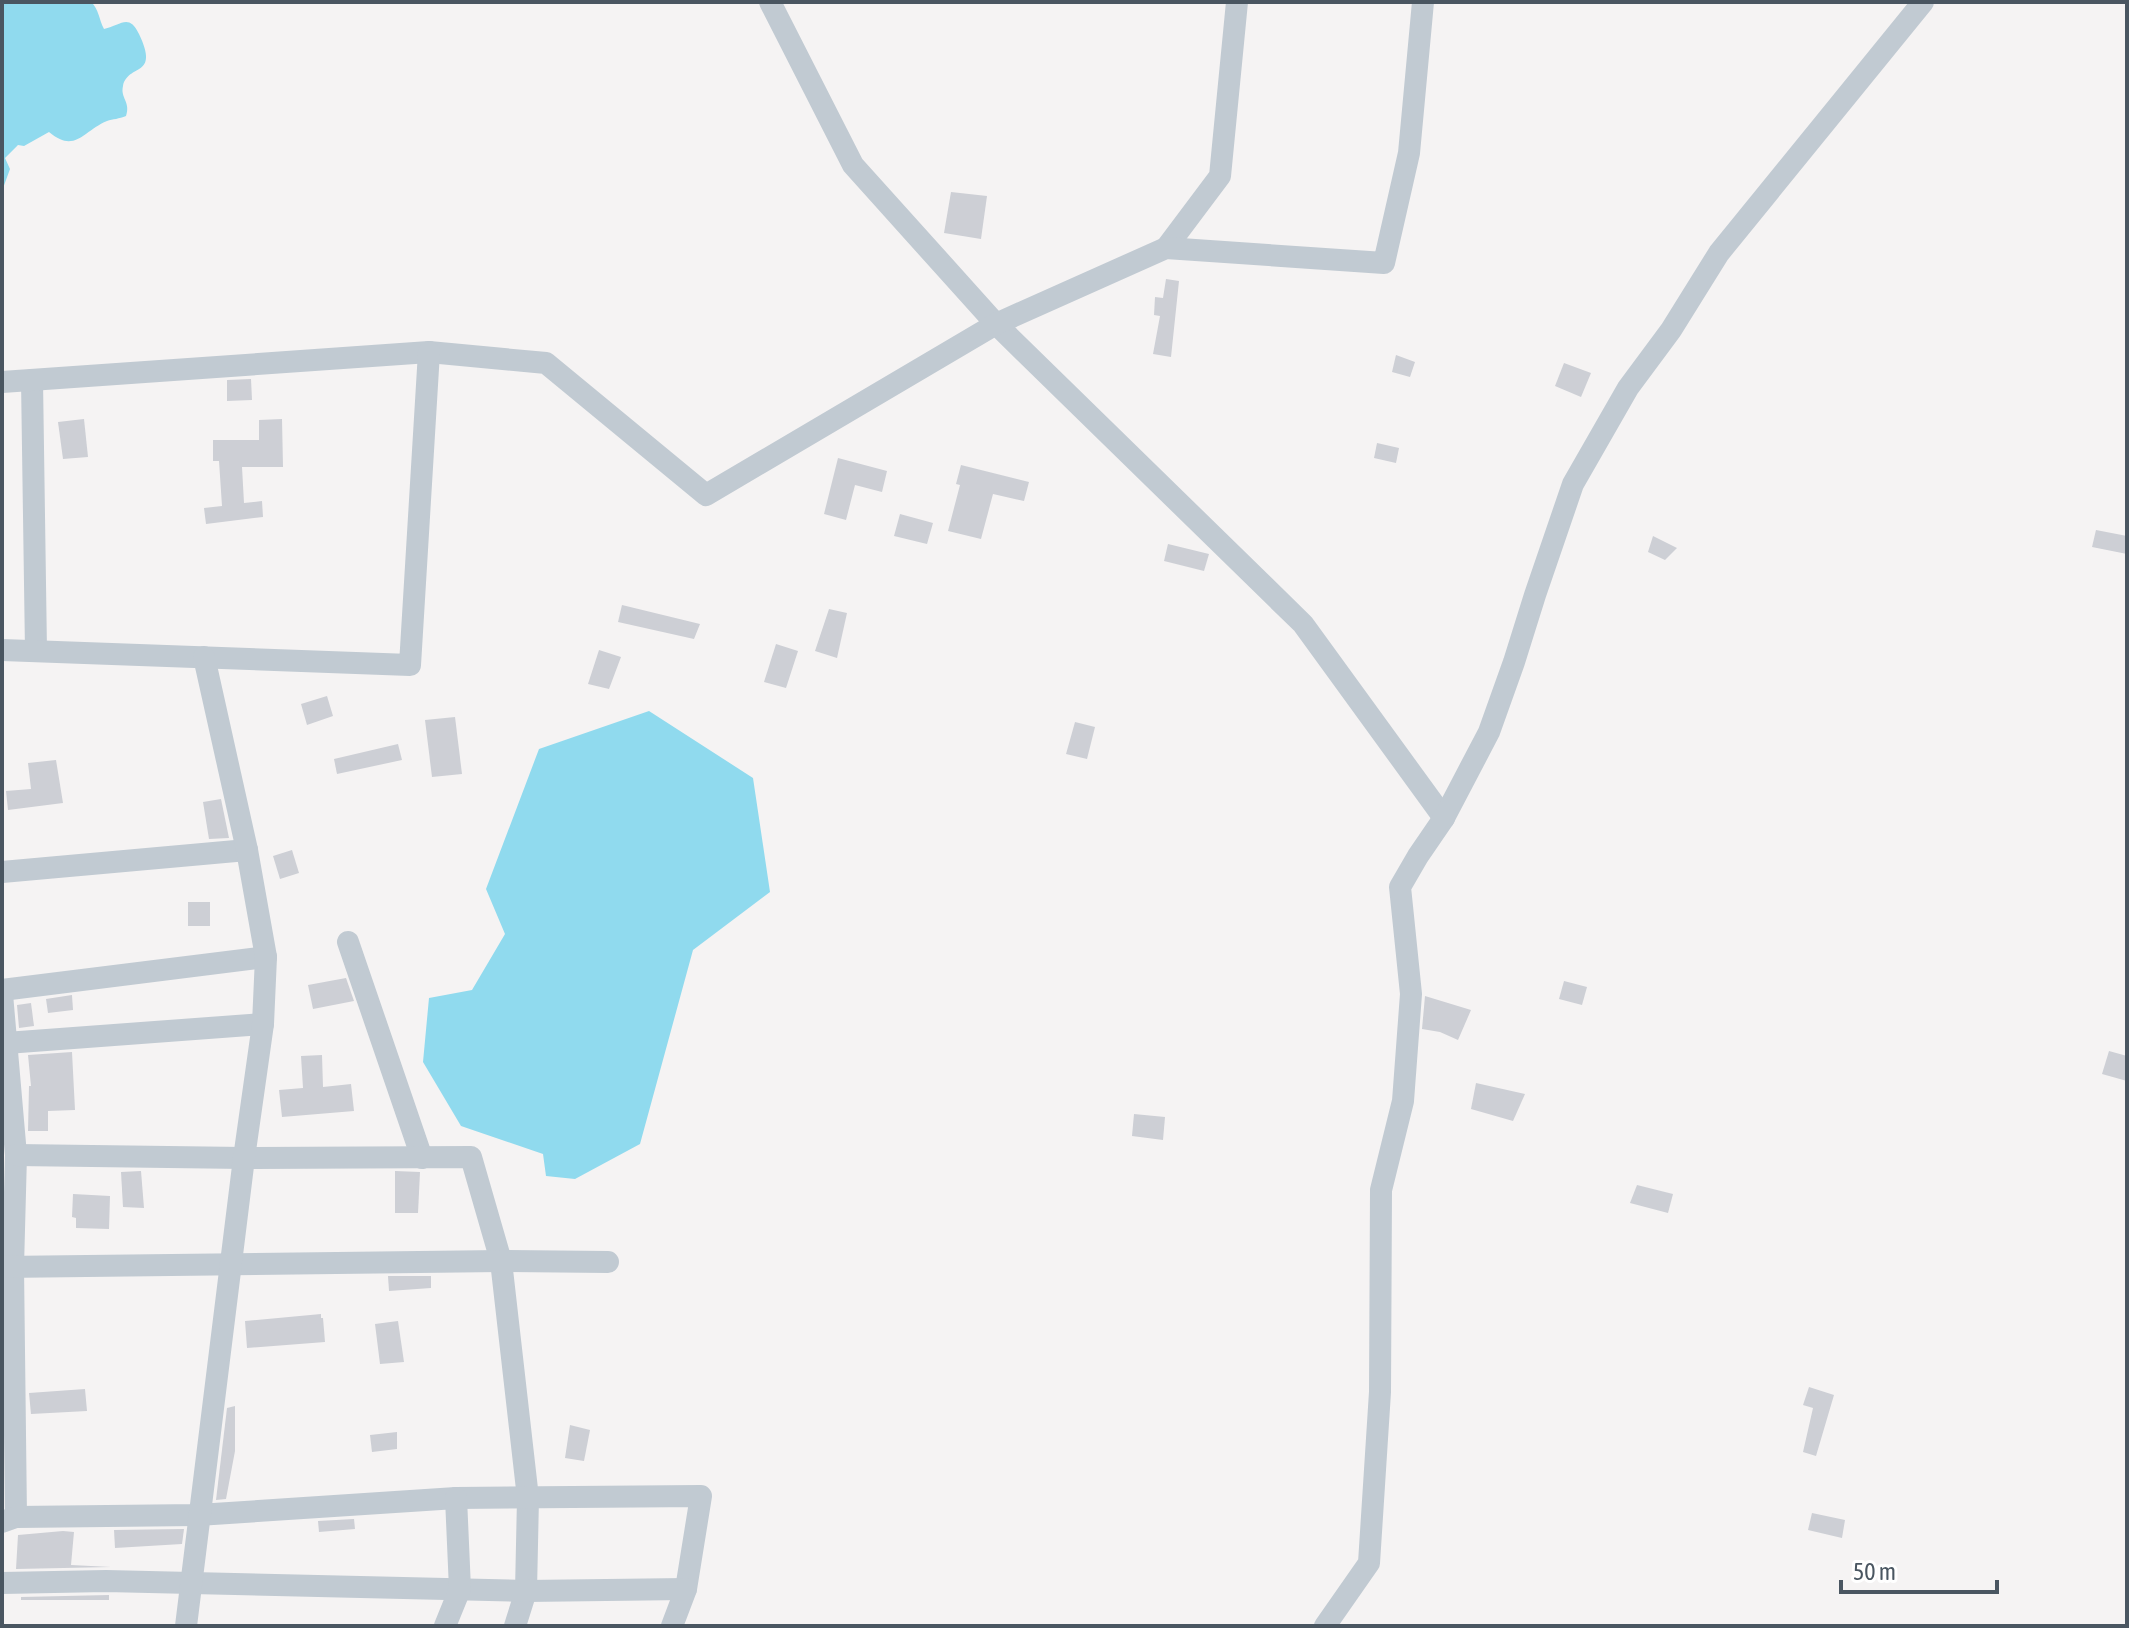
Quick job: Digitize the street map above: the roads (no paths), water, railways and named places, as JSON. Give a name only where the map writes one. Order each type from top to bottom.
[{"type":"street","points":[[770,2],[853,165],[996,324],[1303,624],[1444,818]]},
{"type":"street","points":[[1166,248],[1220,176],[1237,2]]},
{"type":"street","points":[[2,382],[429,352],[546,363],[706,495],[996,324],[1166,248],[1384,263],[1409,153],[1423,2]]},
{"type":"street","points":[[1325,1626],[1369,1563],[1380,1392],[1381,1190],[1403,1101],[1411,994],[1400,887],[1444,818],[1489,732],[1573,484],[1628,388],[1671,330],[1719,253],[1923,2]]},
{"type":"street","points":[[2,650],[410,665],[429,352]]},
{"type":"street","points":[[32,380],[36,651]]},
{"type":"street","points":[[186,1626],[263,1024],[266,957],[247,850],[204,657]]},
{"type":"street","points":[[2,872],[247,850]]},
{"type":"street","points":[[348,942],[422,1158]]},
{"type":"street","points":[[266,957],[2,992],[16,1155],[7,1267],[9,1520],[198,1515],[456,1498],[701,1496],[686,1589],[672,1626]]},
{"type":"street","points":[[6,1043],[263,1024]]},
{"type":"street","points":[[16,1155],[471,1157],[501,1261],[528,1498],[526,1591],[515,1626]]},
{"type":"street","points":[[7,1267],[608,1262]]},
{"type":"street","points":[[445,1626],[460,1589],[456,1498]]},
{"type":"street","points":[[2,1583],[106,1581],[526,1591],[686,1589]]},
{"type":"water","points":[[2,2],[91,2],[104,29],[124,22],[132,24],[145,48],[146,57],[141,68],[126,79],[123,86],[126,116],[107,121],[72,141],[49,132],[24,146],[18,145],[5,158],[10,169],[2,191]]},
{"type":"water","points":[[649,711],[753,778],[770,892],[693,950],[640,1144],[575,1179],[546,1176],[543,1154],[461,1126],[423,1062],[429,998],[472,990],[505,934],[486,889],[539,749]]}]
